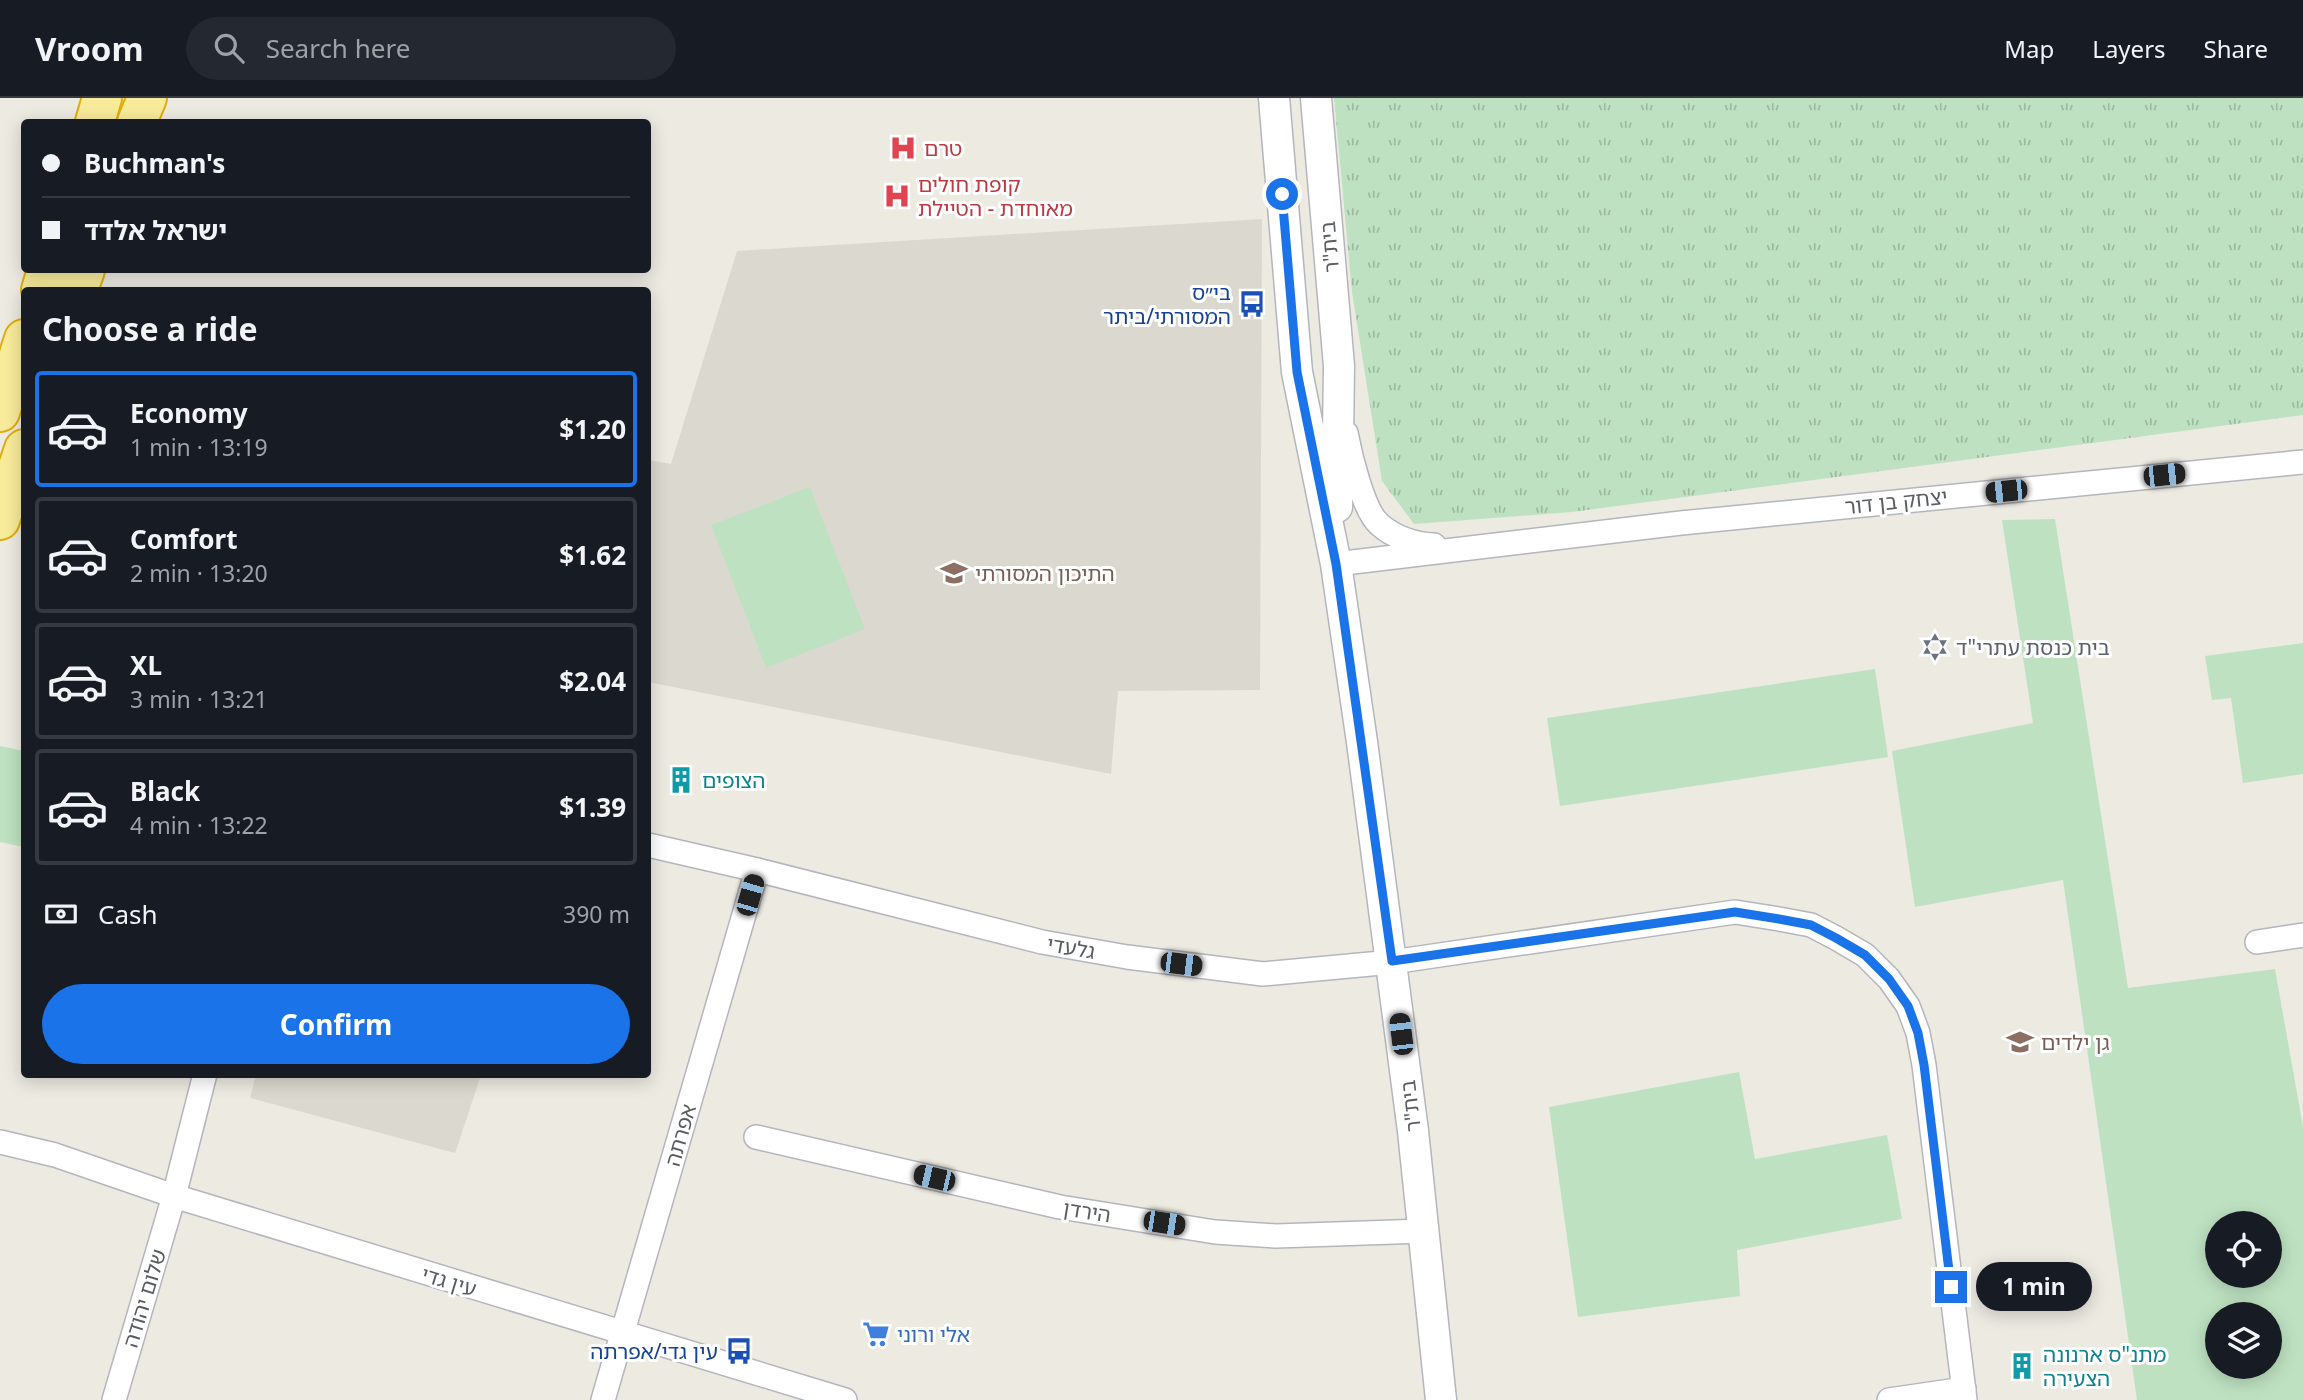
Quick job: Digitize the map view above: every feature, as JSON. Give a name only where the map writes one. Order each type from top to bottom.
[{"type":"highway","points":[[95,119],[102,98]]},
{"type":"highway","points":[[138,119],[147,98]]},
{"type":"highway","points":[[0,412],[21,348]]},
{"type":"highway","points":[[0,520],[21,458]]},
{"type":"street","name":"בית\"ר","points":[[1317,99],[1339,366],[1336,564]]},
{"type":"street","name":"בית\"ר","points":[[1274,101],[1297,372],[1336,564],[1392,961],[1441,1400]]},
{"type":"street","name":"בית\"ר","points":[[1339,397],[1351,458],[1363,494],[1378,523]]},
{"type":"street","name":"יצחק בן דור","points":[[1336,564],[1694,521],[2303,462]]},
{"type":"street","name":"יצחק בן דור","points":[[1378,523],[1407,540],[1430,545],[1490,544]]},
{"type":"street","name":"גלעדי","points":[[651,846],[1042,942],[1126,957],[1264,974],[1392,961],[1735,912],[1811,925],[1865,955],[1889,979],[1908,1006],[1918,1033],[1964,1394]]},
{"type":"street","name":"אפרתה","points":[[603,1400],[757,870]]},
{"type":"street","points":[[2257,943],[2303,935]]},
{"type":"street","name":"שלום יהודה","points":[[114,1400],[174,1196],[204,1078]]},
{"type":"street","name":"עין גדי","points":[[0,1126],[55,1155]]},
{"type":"street","name":"הירדן","points":[[756,1137],[1060,1207],[1215,1232],[1276,1236],[1424,1231]]},
{"type":"street","name":"עין גדי","points":[[0,1142],[55,1155],[174,1196],[845,1400]]},
{"type":"street","points":[[1889,1400],[1964,1394]]},
{"type":"shaded area","name":"התיכון המסורתי","points":[[1262,219],[1260,690],[1118,691],[1111,774],[651,683],[651,461],[671,464],[737,251]]},
{"type":"shaded area","points":[[255,1078],[480,1078],[455,1153],[250,1098]]},
{"type":"green space","points":[[1334,98],[2303,98],[2303,415],[1572,512],[1414,524],[1382,481],[1352,292]]},
{"type":"green space","points":[[810,487],[865,629],[766,668],[711,525]]},
{"type":"green space","points":[[2055,519],[2128,988],[2275,969],[2303,1127],[2303,1400],[2137,1400],[2063,880],[1915,907],[1892,751],[2033,723],[2002,520]]},
{"type":"green space","points":[[2303,643],[2303,774],[2243,783],[2231,698],[2212,700],[2205,656]]},
{"type":"green space","points":[[1875,669],[1888,757],[1560,806],[1547,718]]},
{"type":"green space","points":[[0,746],[21,750],[21,846],[0,842]]},
{"type":"green space","points":[[1739,1072],[1755,1159],[1887,1135],[1902,1219],[1737,1250],[1740,1296],[1578,1317],[1549,1107]]},
{"type":"place","name":"טרם","points":[[903,148]]},
{"type":"place","name":"קופת חולים מאוחדת - הטיילת","points":[[897,196]]},
{"type":"place","name":"בי״ס המסורתי/ביתר","points":[[1252,304]]},
{"type":"place","name":"התיכון המסורתי","points":[[954,573]]},
{"type":"place","name":"בית כנסת עתרי\"ד","points":[[1935,647]]},
{"type":"place","name":"הצופים","points":[[681,780]]},
{"type":"place","name":"גן ילדים","points":[[2020,1042]]},
{"type":"place","name":"אלי ורוני","points":[[876,1334]]},
{"type":"place","name":"עין גדי/אפרתה","points":[[739,1351]]},
{"type":"place","name":"מתנ\"ס ארנונה הצעירה","points":[[2022,1366]]},
{"type":"route","points":[[1282,194],[1297,372],[1336,564],[1392,961],[1735,912],[1811,925],[1836,938],[1865,955],[1889,979],[1908,1006],[1918,1033],[1951,1287]]}]
